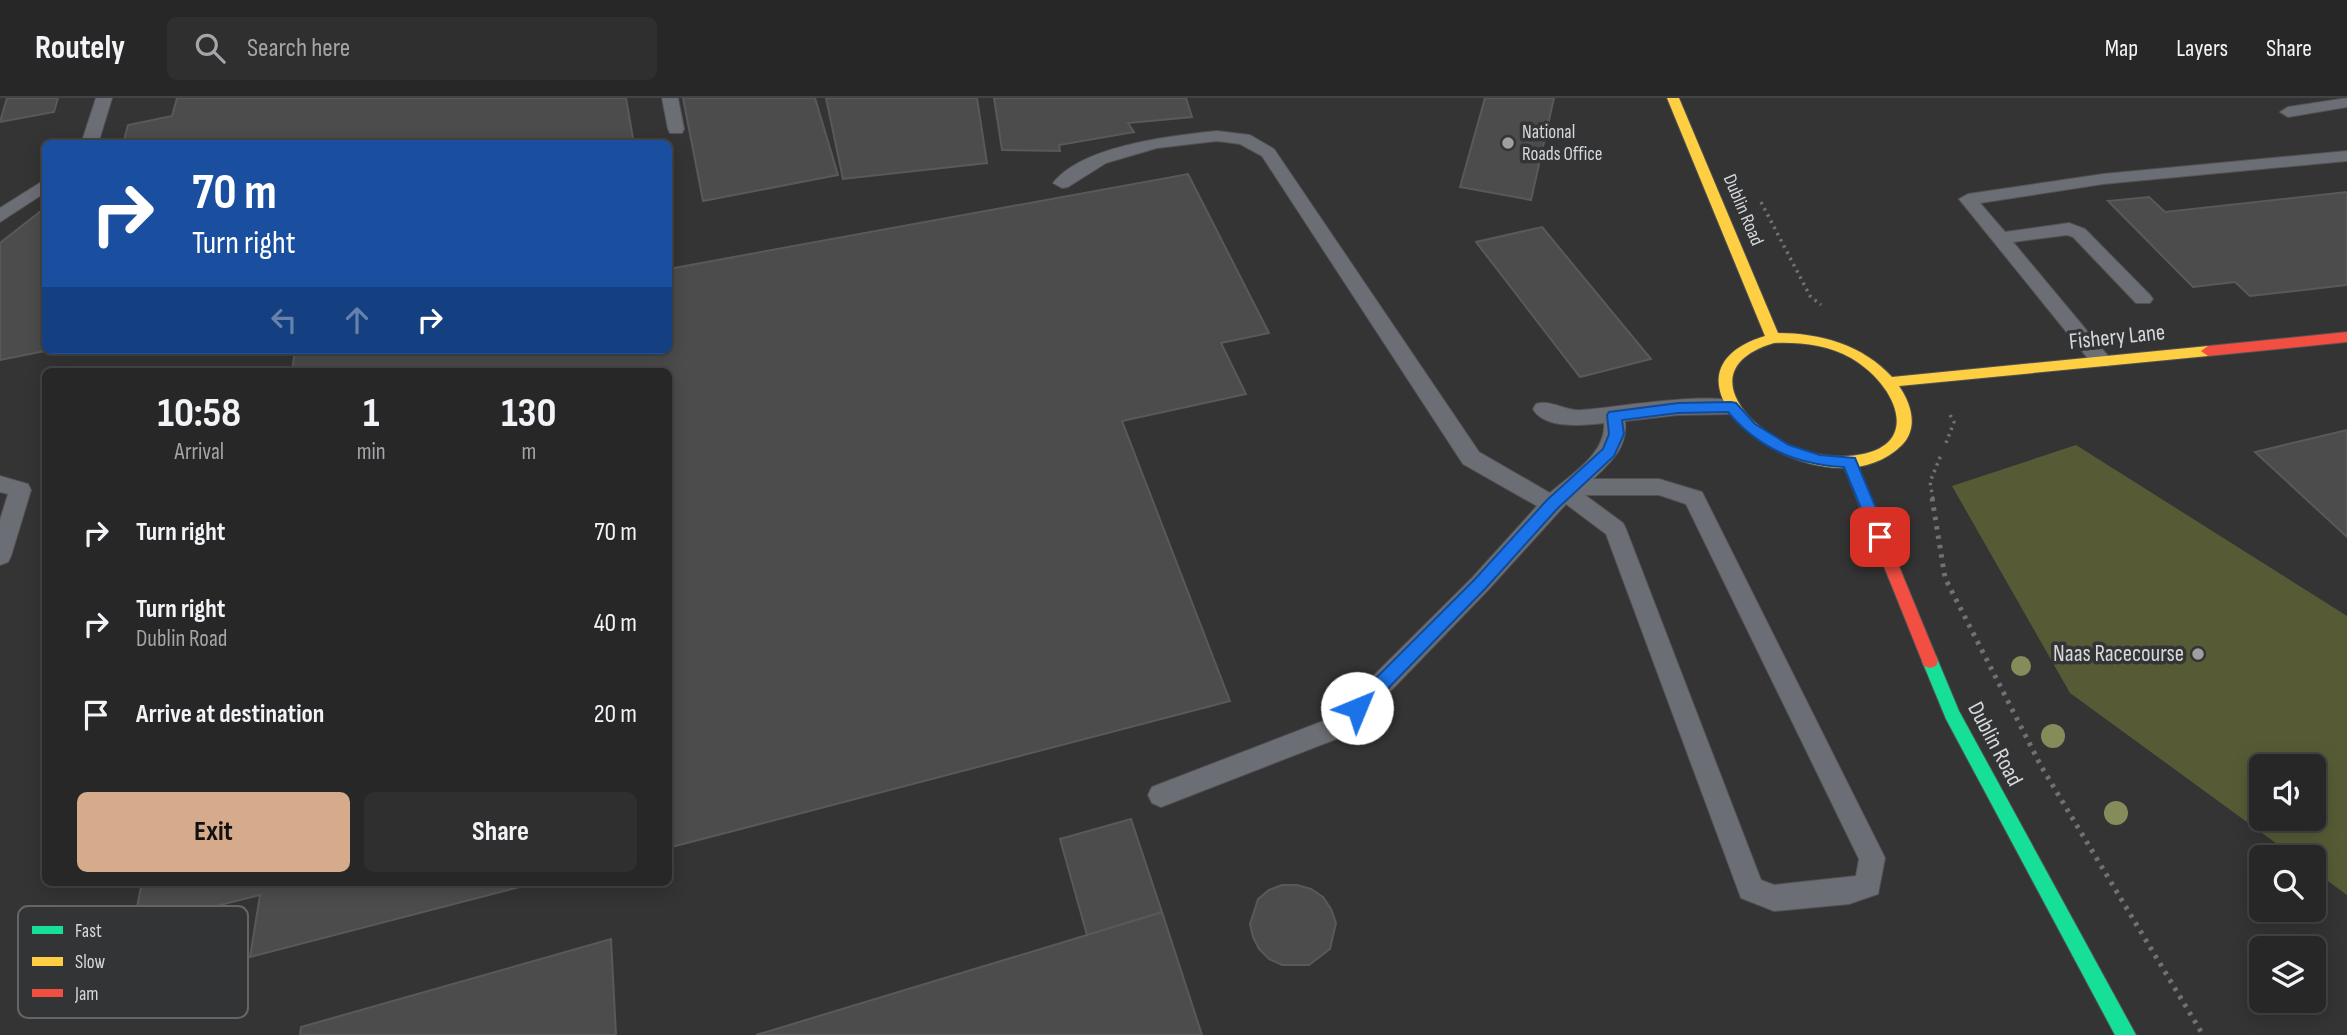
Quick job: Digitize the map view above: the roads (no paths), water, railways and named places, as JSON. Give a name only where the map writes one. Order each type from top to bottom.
[{"type":"main road","name":"Dublin Road","points":[[1674,98],[1773,338]]},
{"type":"main road","name":"Fishery Lane","points":[[1892,382],[2347,337]]},
{"type":"main road","points":[[1773,338],[1806,338],[1835,345],[1863,358],[1892,382],[1902,396],[1906,410],[1906,426],[1899,440],[1888,451],[1873,458],[1849,462],[1820,460],[1784,449],[1750,428],[1731,407],[1724,390],[1724,373],[1732,358],[1746,347],[1773,338]]},
{"type":"main road","name":"Dublin Road","points":[[1849,462],[1952,714],[2126,1035]]},
{"type":"lane","points":[[90,140],[104,98]]},
{"type":"lane","points":[[670,98],[676,129]]},
{"type":"lane","points":[[2288,111],[2347,102]]},
{"type":"lane","points":[[1062,183],[1100,159],[1156,144],[1217,135],[1244,139],[1268,153],[1471,458],[1562,494],[1615,529],[1751,889],[1774,898],[1849,891],[1868,885],[1872,858],[1694,498],[1659,487],[1562,494]]},
{"type":"lane","points":[[2101,361],[1968,199],[2104,179],[2347,156]]},
{"type":"lane","points":[[0,216],[42,187]]},
{"type":"lane","points":[[2000,237],[2069,229],[2079,233],[2143,299]]},
{"type":"lane","points":[[1543,409],[1569,419],[1678,408],[1731,407]]},
{"type":"lane","points":[[1161,795],[1340,726],[1480,584],[1562,494],[1608,452],[1616,434],[1614,415]]},
{"type":"lane","points":[[0,484],[20,490],[0,556]]},
{"type":"place","name":"National Roads Office","points":[[1508,143]]},
{"type":"place","name":"Naas Racecourse","points":[[2198,654]]}]
